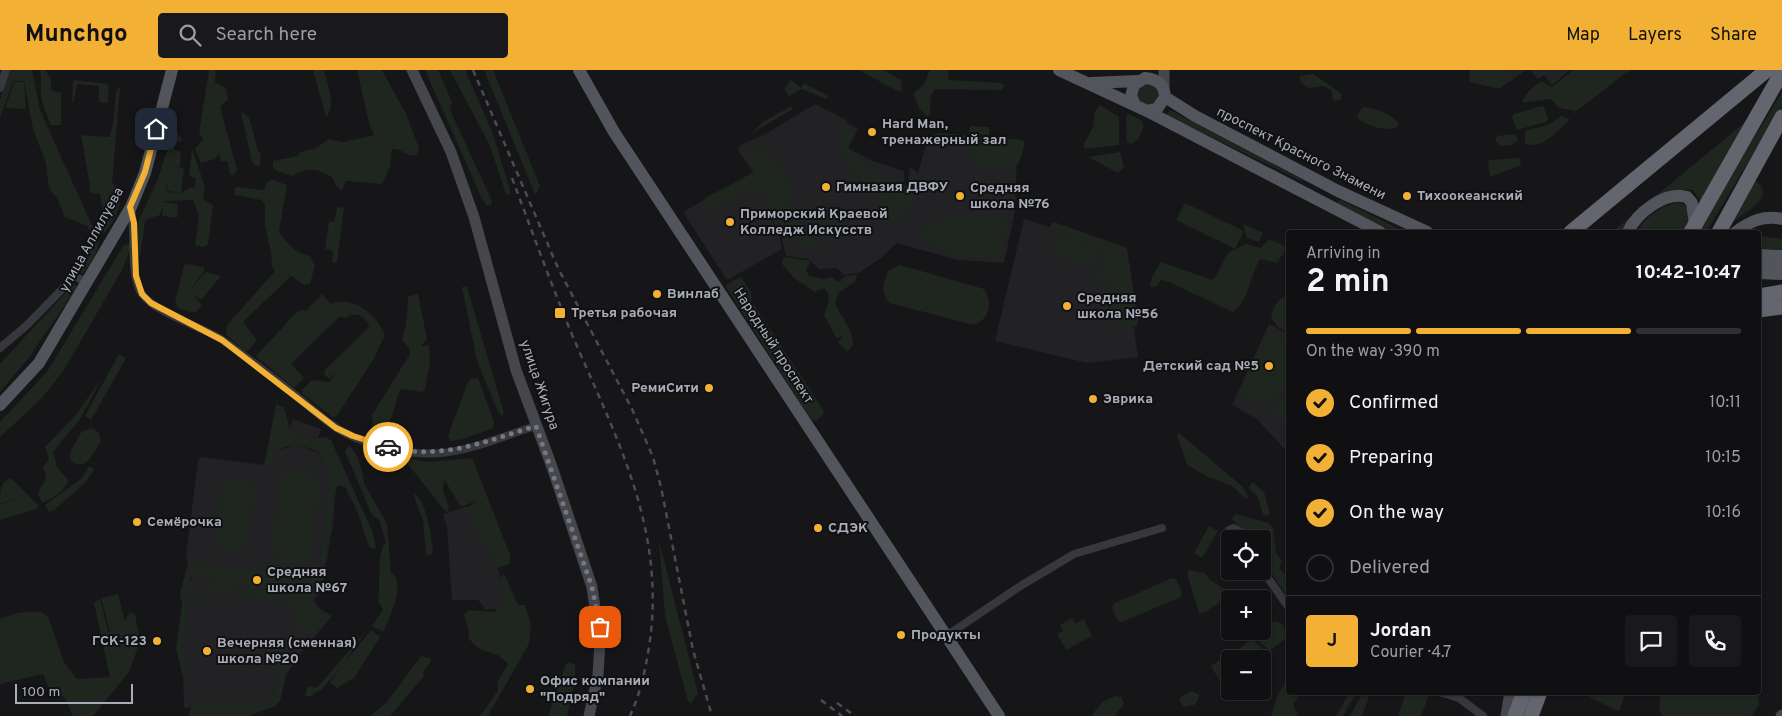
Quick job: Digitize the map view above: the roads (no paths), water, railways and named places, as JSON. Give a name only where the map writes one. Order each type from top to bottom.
[{"type":"highway","points":[[1573,230],[1768,70]]},
{"type":"highway","points":[[1693,228],[1782,72]]},
{"type":"highway","points":[[1721,230],[1782,118]]},
{"type":"highway","points":[[1761,281],[1770,275],[1782,273]]},
{"type":"highway","points":[[1761,296],[1782,292]]},
{"type":"highway","points":[[1761,310],[1782,307]]},
{"type":"highway","points":[[1515,716],[1523,695]]},
{"type":"highway","points":[[1531,716],[1539,695]]},
{"type":"main road","name":"улица Аллилуева","points":[[0,405],[39,363],[130,207],[145,172],[172,70]]},
{"type":"main road","name":"улица Жигура","points":[[412,70],[451,152],[474,217],[516,370],[592,587],[599,619],[600,643],[598,675],[589,716]]},
{"type":"main road","name":"Народный проспект","points":[[579,70],[616,136],[999,716]]},
{"type":"main road","points":[[1059,70],[1141,108],[1376,230]]},
{"type":"main road","points":[[1141,108],[1158,109],[1165,94],[1164,70]]},
{"type":"main road","points":[[1086,83],[1144,76]]},
{"type":"main road","points":[[1141,108],[1132,93],[1144,76]]},
{"type":"main road","name":"проспект Красного Знамени","points":[[1144,76],[1158,81],[1165,94],[1195,116],[1317,180],[1423,230]]},
{"type":"main road","points":[[1308,195],[1312,184],[1317,180]]},
{"type":"main road","points":[[1629,230],[1634,221],[1648,209],[1659,202],[1678,195],[1687,197],[1692,203],[1693,228]]},
{"type":"main road","points":[[1739,230],[1756,220],[1767,218],[1782,220]]},
{"type":"main road","points":[[1761,255],[1782,256]]},
{"type":"main road","points":[[1761,266],[1782,266]]},
{"type":"main road","points":[[1761,273],[1782,273]]},
{"type":"main road","points":[[1506,716],[1510,695]]},
{"type":"street","points":[[0,88],[6,70]]},
{"type":"street","points":[[130,207],[134,223],[136,276],[142,294],[151,303],[222,340],[275,378],[329,423],[346,434],[410,452],[434,453],[474,447],[536,426]]},
{"type":"street","points":[[0,348],[26,326],[75,276],[87,283]]},
{"type":"street","points":[[946,636],[1022,585],[1074,554],[1162,528]]},
{"type":"street","points":[[1229,530],[1234,528],[1238,530]]},
{"type":"street","points":[[1269,580],[1286,604]]},
{"type":"street","points":[[1449,695],[1459,698],[1483,716]]},
{"type":"railway","points":[[473,70],[558,268],[632,409],[653,457],[661,487],[693,650],[712,716]]},
{"type":"railway","points":[[512,178],[573,337],[621,450],[634,487],[644,525],[651,564],[653,605],[646,665],[630,716]]},
{"type":"railway","points":[[821,700],[842,716]]},
{"type":"railway","points":[[837,703],[855,716]]},
{"type":"place","name":"Hard Man, тренажерный зал","points":[[872,132]]},
{"type":"place","name":"Гимназия ДВФУ","points":[[826,187]]},
{"type":"place","name":"Средняя школа №76","points":[[960,196]]},
{"type":"place","name":"Тихоокеанский","points":[[1407,196]]},
{"type":"place","name":"Приморский Краевой Колледж Искусств","points":[[730,222]]},
{"type":"place","name":"Винлаб","points":[[657,294]]},
{"type":"place","name":"Средняя школа №56","points":[[1067,306]]},
{"type":"place","name":"Третья рабочая","points":[[560,313]]},
{"type":"place","name":"Детский сад №5","points":[[1269,366]]},
{"type":"place","name":"РемиСити","points":[[709,388]]},
{"type":"place","name":"Эврика","points":[[1093,399]]},
{"type":"place","name":"Семёрочка","points":[[137,522]]},
{"type":"place","name":"СДЭК","points":[[818,528]]},
{"type":"place","name":"Средняя школа №67","points":[[257,580]]},
{"type":"place","name":"Продукты","points":[[901,635]]},
{"type":"place","name":"ГСК-123","points":[[157,641]]},
{"type":"place","name":"Вечерняя (сменная) школа №20","points":[[207,651]]},
{"type":"place","name":"Офис компании \"Подряд\"","points":[[530,689]]}]
